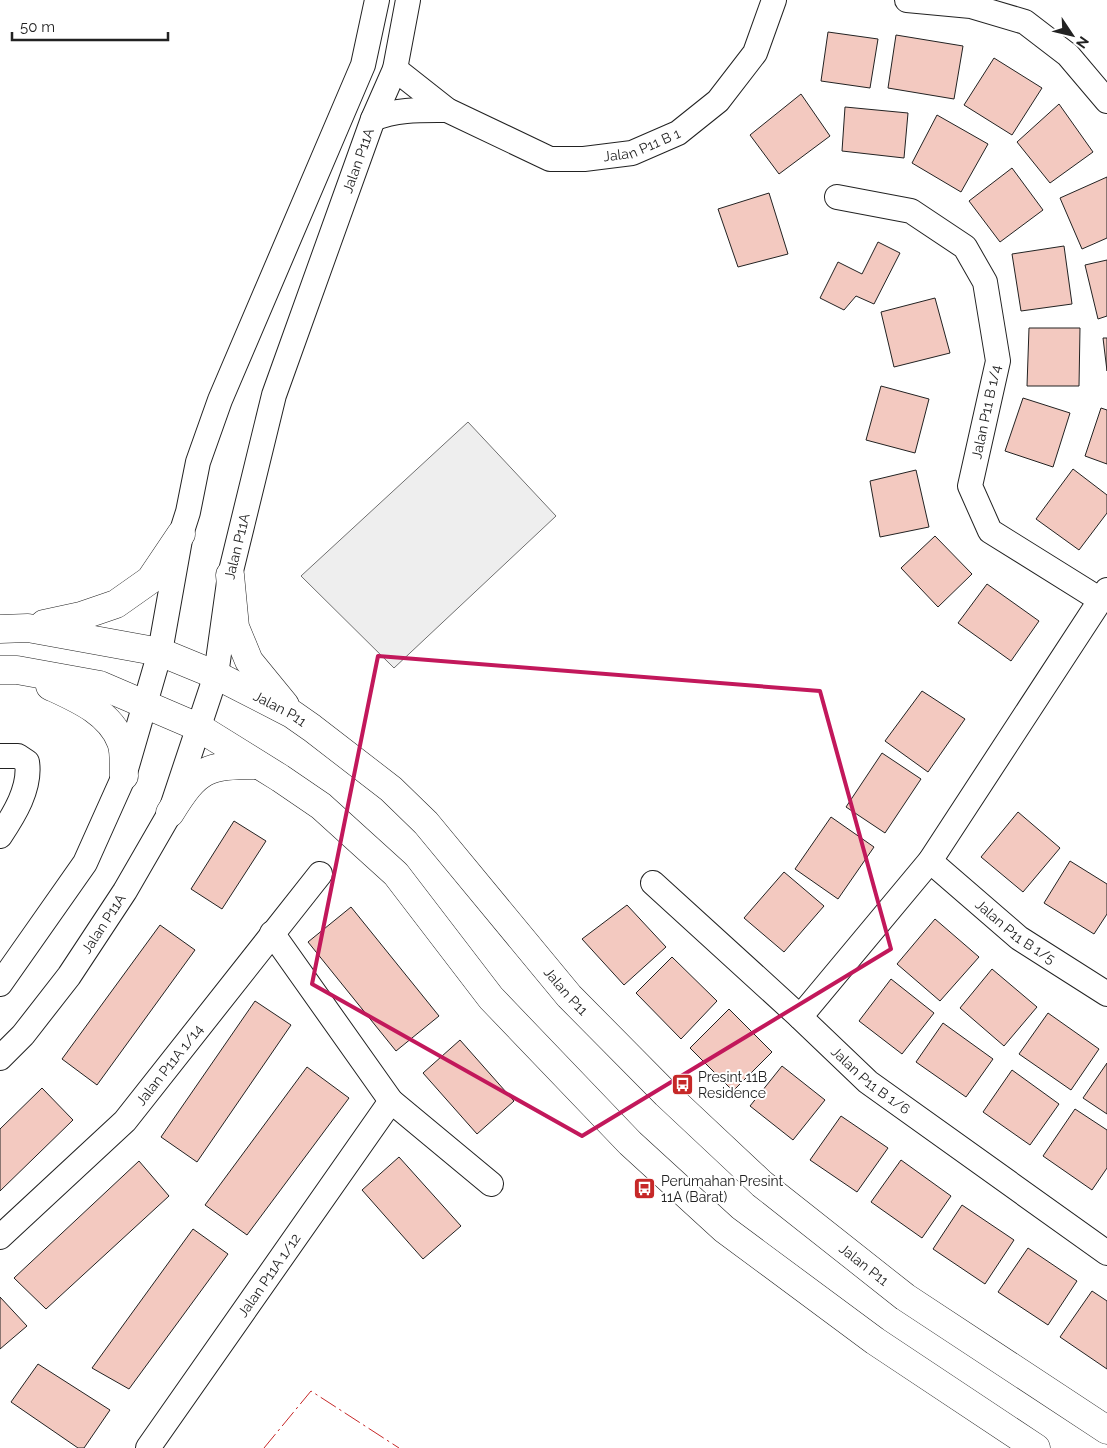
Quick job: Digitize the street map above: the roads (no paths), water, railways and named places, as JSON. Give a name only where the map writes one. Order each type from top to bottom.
[{"type":"main road","points":[[28,628],[81,616],[116,604],[150,580],[181,534]]},
{"type":"main road","points":[[230,575],[235,627],[249,661],[292,714]]},
{"type":"main road","name":"Jalan P11","points":[[0,629],[28,628],[160,652],[216,674],[292,714],[391,789],[426,823],[569,996],[666,1094],[762,1184],[905,1297],[1107,1430]]},
{"type":"main road","points":[[9,670],[100,685],[198,727],[321,806],[396,874],[491,998],[630,1143],[724,1229],[875,1340],[1036,1448]]},
{"type":"main road","points":[[9,670],[81,701],[110,722],[122,743],[124,776]]},
{"type":"main road","points":[[170,813],[181,796],[201,773],[222,765],[258,765]]},
{"type":"street","points":[[0,984],[85,863],[124,776],[160,652],[181,534],[188,512],[198,462],[220,400],[363,65],[377,0]]},
{"type":"street","name":"Jalan P11A","points":[[0,1058],[24,1035],[68,976],[125,891],[158,838],[170,813],[216,674],[230,575],[274,395],[373,119],[395,69],[408,0]]},
{"type":"street","name":"Jalan P11 B 1","points":[[395,69],[447,110],[550,159],[584,159],[632,152],[678,133],[718,101],[755,53],[774,0]]},
{"type":"street","points":[[908,0],[971,6],[1025,22],[1068,55],[1107,101]]},
{"type":"street","name":"Jalan P11 B 1","points":[[373,119],[388,113],[402,111],[447,110]]},
{"type":"street","name":"Jalan P11 B 1/4","points":[[837,197],[911,211],[965,248],[985,282],[998,362],[970,486],[990,531],[1103,594]]},
{"type":"street","points":[[800,1017],[930,861],[1103,594]]},
{"type":"street","points":[[0,756],[18,756],[27,762],[29,774],[20,802],[0,836]]},
{"type":"street","name":"Jalan P11 B 1/5","points":[[930,861],[1019,938],[1107,994]]},
{"type":"street","name":"Jalan P11A 1/14","points":[[0,1237],[125,1121],[320,874]]},
{"type":"street","name":"Jalan P11 B 1/6","points":[[653,883],[800,1017],[868,1082],[1107,1253]]},
{"type":"street","points":[[272,933],[390,1101],[491,1184]]},
{"type":"street","name":"Jalan P11A 1/12","points":[[148,1448],[390,1101]]},
{"type":"place","name":"Presint 11B Residence","points":[[682,1085]]},
{"type":"place","name":"Perumahan Presint 11A (Barat)","points":[[645,1189]]}]
